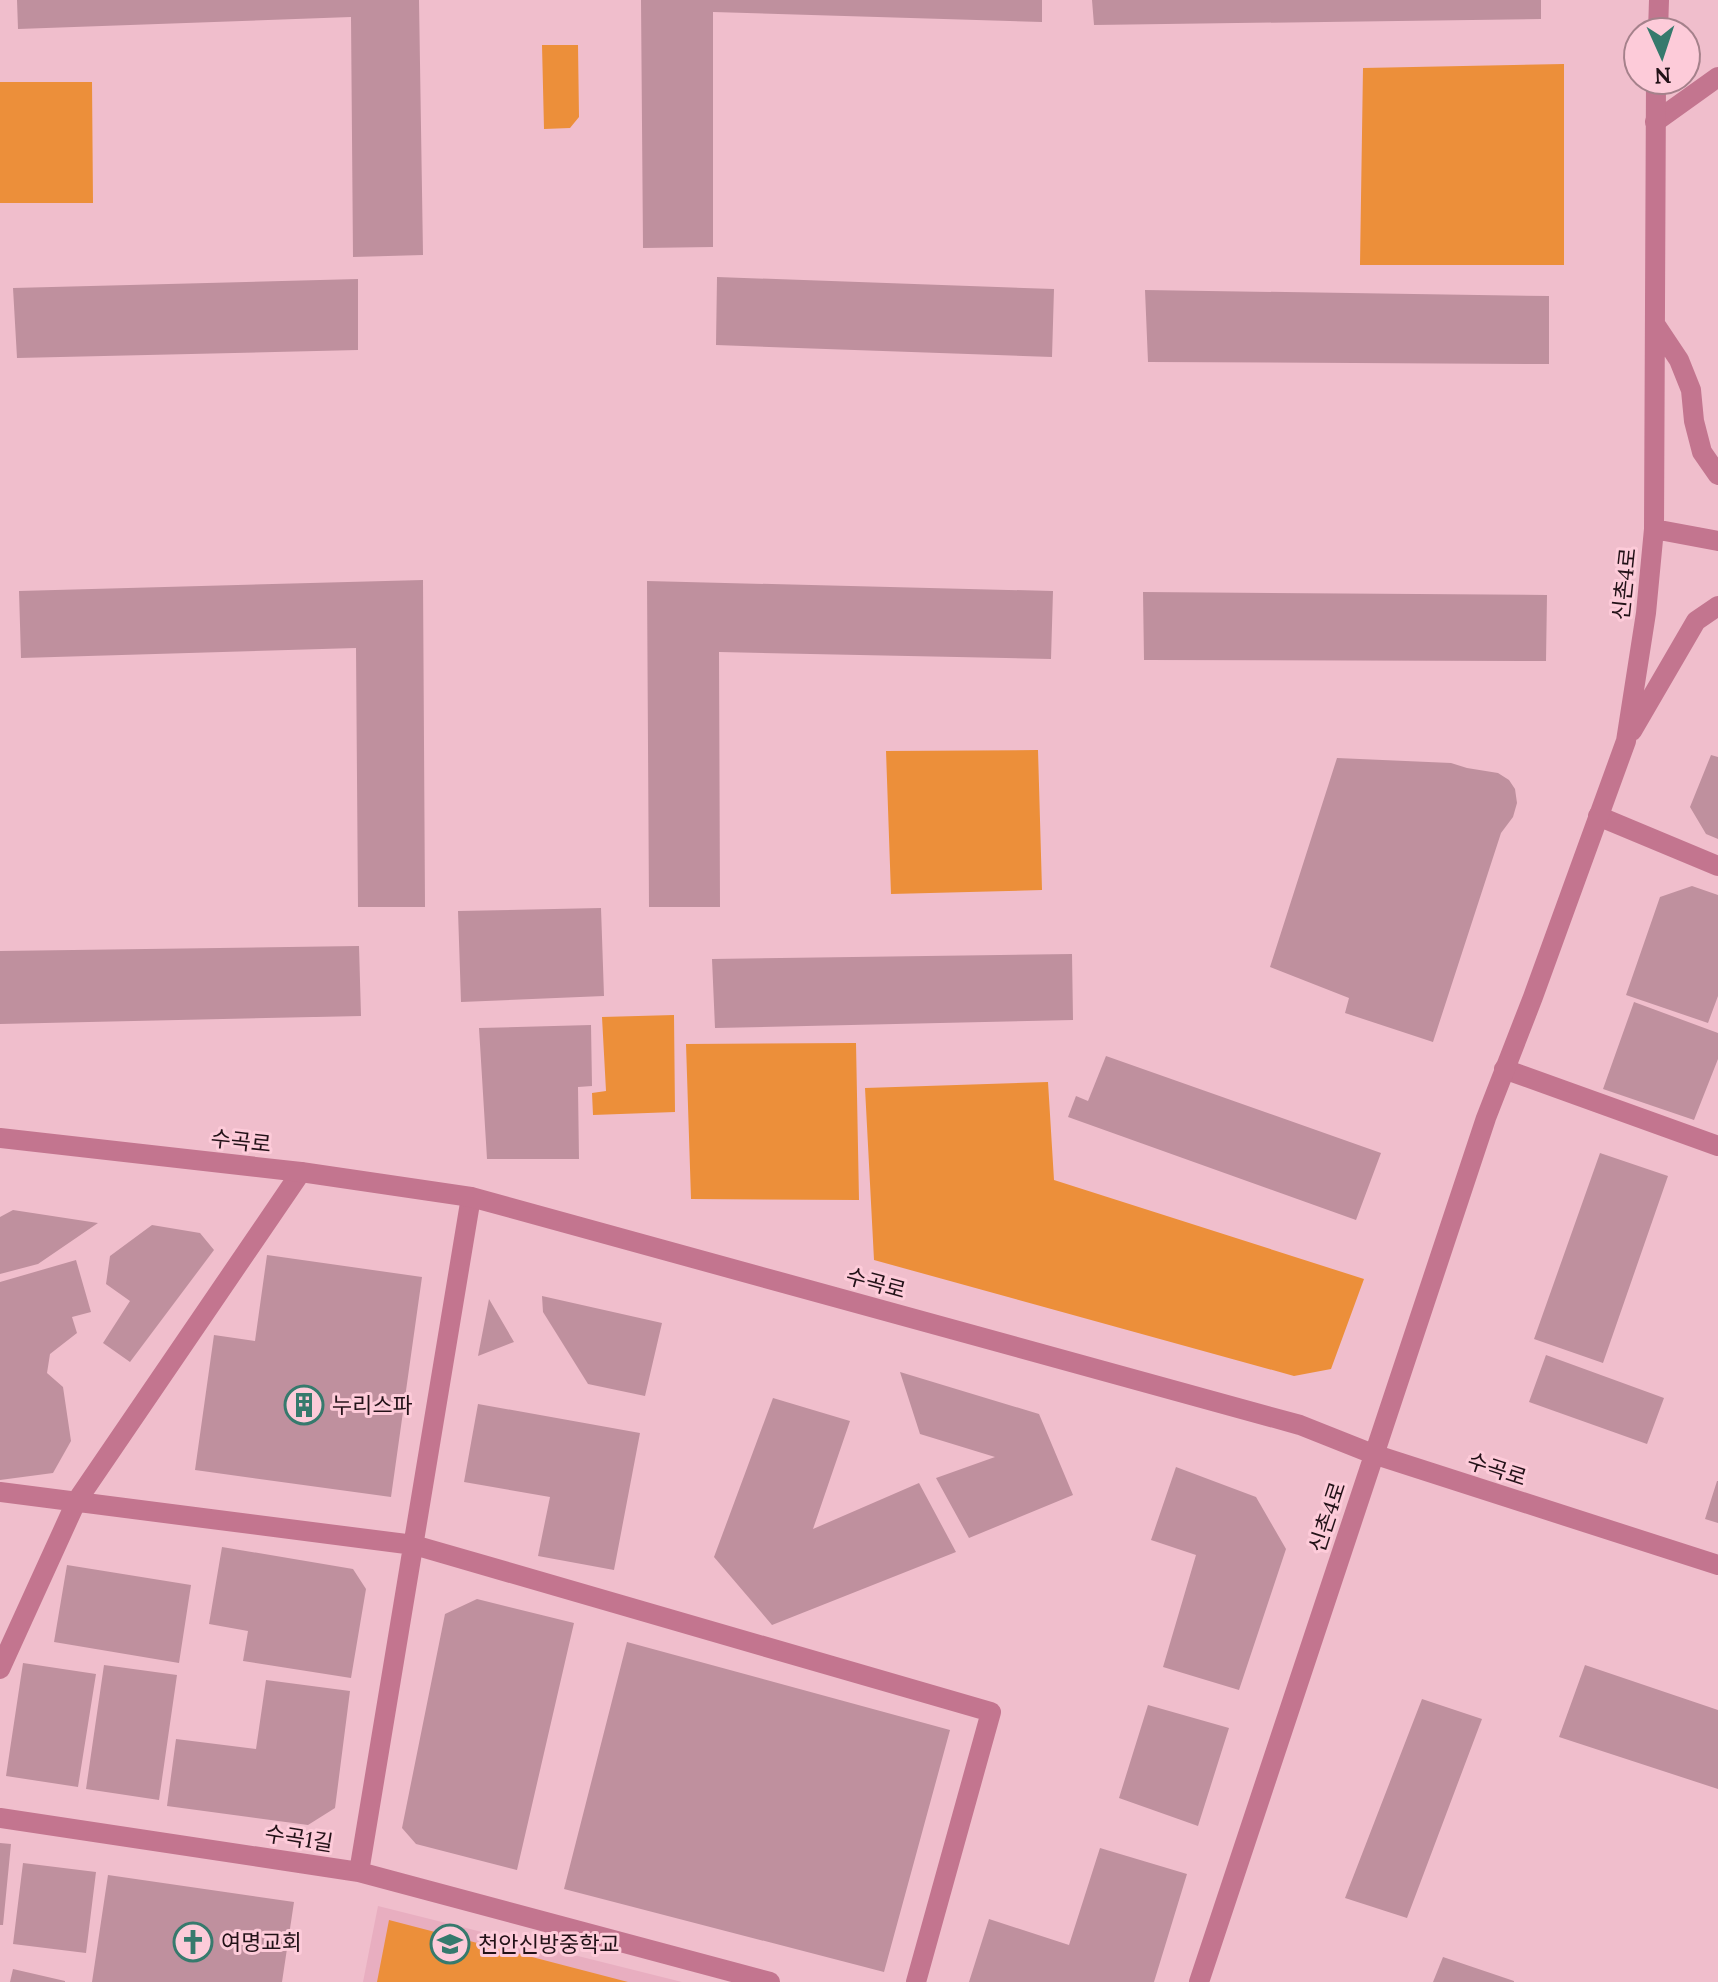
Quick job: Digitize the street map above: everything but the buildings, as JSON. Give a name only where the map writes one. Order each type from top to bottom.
[{"type":"street","points":[[1655,122],[1718,77]]},
{"type":"street","name":"신촌4로","points":[[1199,1982],[1504,1069],[1626,741],[1646,613],[1654,529],[1656,96]]},
{"type":"street","points":[[1655,324],[1679,360],[1691,390],[1694,421],[1702,452],[1718,475]]},
{"type":"street","points":[[1654,529],[1718,541]]},
{"type":"street","points":[[1626,741],[1696,621],[1718,606]]},
{"type":"street","points":[[1598,816],[1718,866]]},
{"type":"street","points":[[1504,1069],[1718,1146]]},
{"type":"street","name":"수곡로","points":[[0,1138],[301,1172],[471,1197],[1300,1425],[1373,1454],[1718,1565]]},
{"type":"street","points":[[0,1669],[76,1502],[301,1172]]},
{"type":"street","name":"수곡1길","points":[[0,1818],[359,1872],[471,1197]]},
{"type":"street","points":[[0,1492],[414,1545],[991,1712],[916,1982]]},
{"type":"street","points":[[359,1872],[770,1982]]},
{"type":"shaded area","points":[[542,45],[578,45],[579,117],[570,128],[544,129]]},
{"type":"shaded area","points":[[1564,64],[1564,265],[1360,265],[1363,68]]},
{"type":"shaded area","points":[[0,82],[92,82],[93,203],[0,203]]},
{"type":"shaded area","points":[[1038,750],[1042,890],[891,894],[886,751]]},
{"type":"shaded area","points":[[674,1015],[675,1112],[593,1115],[592,1093],[606,1091],[602,1017]]},
{"type":"shaded area","points":[[856,1043],[859,1200],[691,1199],[686,1044]]},
{"type":"shaded area","points":[[1048,1082],[1054,1180],[1364,1279],[1331,1369],[1294,1376],[874,1260],[865,1088]]},
{"type":"shaded area","name":"천안신방중학교","points":[[378,1906],[682,1982],[363,1982]]},
{"type":"shaded area","name":"천안신방중학교","points":[[389,1920],[628,1982],[377,1982]]},
{"type":"place","name":"누리스파","points":[[304,1405]]},
{"type":"place","name":"여명교회","points":[[193,1942]]},
{"type":"place","name":"천안신방중학교","points":[[450,1944]]}]
